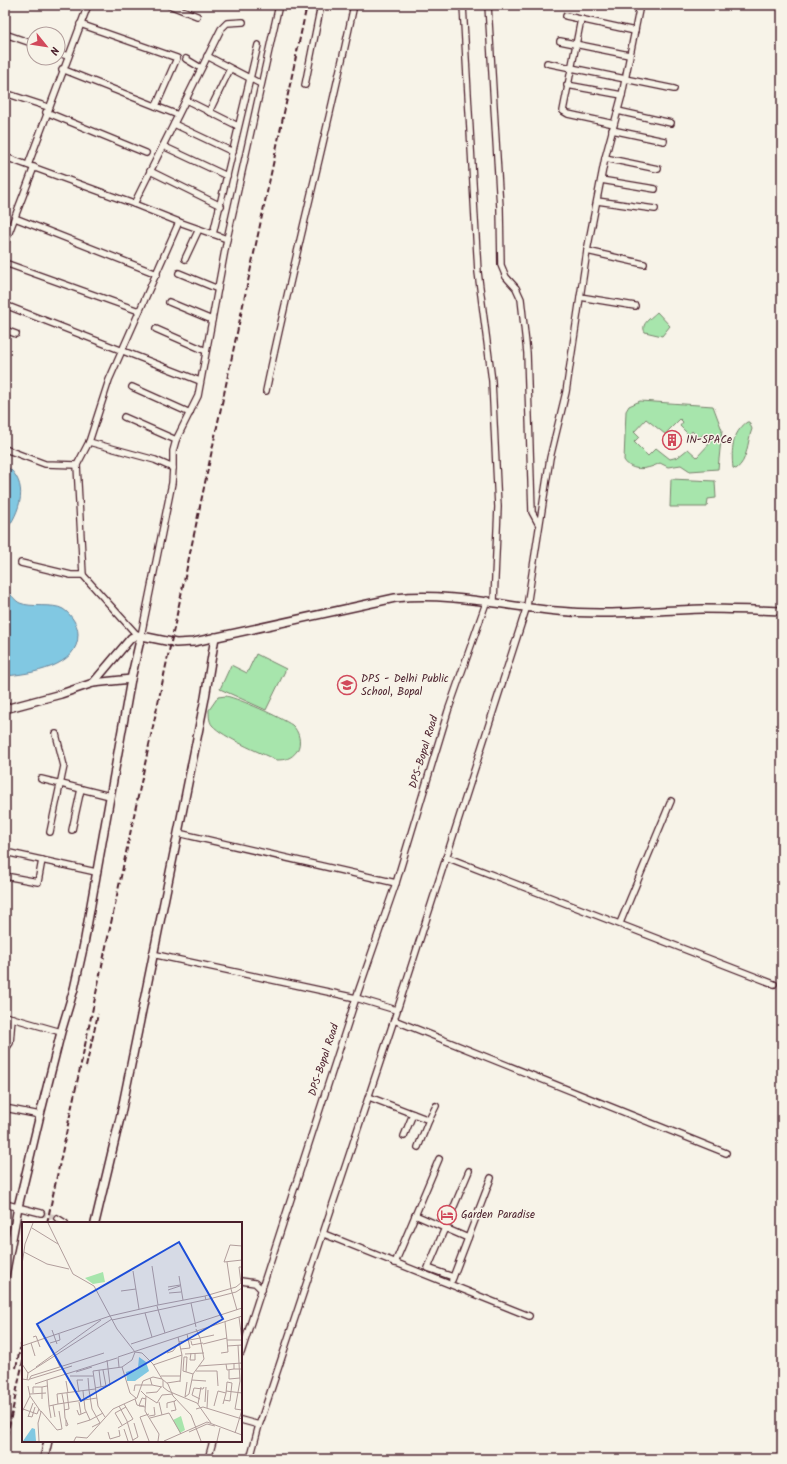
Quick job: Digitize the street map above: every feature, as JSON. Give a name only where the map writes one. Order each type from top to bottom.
[{"type":"street","points":[[28,164],[62,70],[88,5]]},
{"type":"street","points":[[169,5],[197,16]]},
{"type":"street","points":[[5,1276],[18,1206],[60,1032],[74,989],[84,944],[139,635],[172,483],[173,451],[176,440],[198,396],[227,239],[279,5]]},
{"type":"street","points":[[305,85],[321,5]]},
{"type":"street","points":[[266,391],[287,292],[337,87],[354,5]]},
{"type":"street","name":"DPS-Bopal Road","points":[[242,1350],[356,998],[396,882],[448,711],[490,601],[498,507],[494,419],[487,335],[478,272],[463,5]]},
{"type":"street","points":[[488,5],[500,208],[501,265],[506,278],[516,288],[521,299],[527,353],[532,512],[539,525]]},
{"type":"street","points":[[250,1459],[259,1425],[369,1097],[528,606],[550,458],[566,392],[587,251],[605,158],[622,95],[640,5]]},
{"type":"street","points":[[566,16],[634,31]]},
{"type":"street","points":[[581,19],[563,108],[565,113],[664,141]]},
{"type":"street","points":[[134,204],[223,25],[243,22]]},
{"type":"street","points":[[80,24],[177,58],[156,106]]},
{"type":"street","points":[[5,34],[26,41]]},
{"type":"street","points":[[560,41],[629,55]]},
{"type":"street","points":[[213,234],[221,206],[238,126],[258,45]]},
{"type":"street","points":[[207,56],[261,84]]},
{"type":"street","points":[[186,59],[201,68]]},
{"type":"street","points":[[547,63],[674,89]]},
{"type":"street","points":[[209,112],[230,69]]},
{"type":"street","points":[[62,70],[178,115]]},
{"type":"street","points":[[567,86],[622,95]]},
{"type":"street","points":[[5,93],[146,153]]},
{"type":"street","points":[[186,100],[238,126]]},
{"type":"street","points":[[618,111],[671,123]]},
{"type":"street","points":[[174,124],[233,152]]},
{"type":"street","points":[[163,146],[227,176]]},
{"type":"street","points":[[5,156],[227,239]]},
{"type":"street","points":[[605,158],[658,169]]},
{"type":"street","points":[[5,243],[34,167]]},
{"type":"street","points":[[150,171],[221,206]]},
{"type":"street","points":[[601,180],[655,189]]},
{"type":"street","points":[[597,200],[655,209]]},
{"type":"street","points":[[15,218],[157,274]]},
{"type":"street","points":[[139,635],[83,575],[77,465],[89,442],[109,380],[122,349],[157,274],[179,222]]},
{"type":"street","points":[[185,259],[199,229]]},
{"type":"street","points":[[587,251],[644,264]]},
{"type":"street","points":[[5,263],[139,311]]},
{"type":"street","points":[[180,273],[218,289]]},
{"type":"street","points":[[580,297],[635,306]]},
{"type":"street","points":[[169,302],[212,320]]},
{"type":"street","points":[[5,305],[122,349],[200,381]]},
{"type":"street","points":[[156,329],[206,351]]},
{"type":"street","points":[[5,330],[16,334]]},
{"type":"street","points":[[132,387],[190,413]]},
{"type":"street","points":[[124,417],[176,440]]},
{"type":"street","points":[[89,442],[155,460],[173,468]]},
{"type":"street","points":[[5,448],[45,464],[77,465]]},
{"type":"street","points":[[21,563],[71,575],[83,575]]},
{"type":"street","points":[[93,683],[131,638],[139,635],[176,643],[194,642],[394,598],[420,595],[490,601],[558,611],[626,612],[703,609],[782,612]]},
{"type":"street","points":[[95,1222],[120,1114],[178,832],[205,698],[215,637]]},
{"type":"street","points":[[5,709],[62,694],[93,683],[131,679]]},
{"type":"street","points":[[50,832],[62,784],[64,766],[56,734]]},
{"type":"street","points":[[41,779],[110,796]]},
{"type":"street","points":[[72,830],[81,789]]},
{"type":"street","points":[[620,923],[670,801]]},
{"type":"street","points":[[178,832],[396,882]]},
{"type":"street","points":[[5,852],[96,872]]},
{"type":"street","points":[[446,857],[620,923],[774,984]]},
{"type":"street","points":[[5,876],[38,882],[42,860]]},
{"type":"street","points":[[152,954],[356,998],[396,1010]]},
{"type":"street","points":[[5,1016],[60,1032]]},
{"type":"street","points":[[5,1050],[10,1043],[12,1018]]},
{"type":"street","points":[[394,1020],[726,1153]]},
{"type":"street","points":[[369,1097],[429,1120]]},
{"type":"street","points":[[418,1147],[436,1106]]},
{"type":"street","points":[[5,1108],[40,1115]]},
{"type":"street","points":[[404,1136],[413,1114]]},
{"type":"street","points":[[395,1263],[439,1159]]},
{"type":"street","points":[[453,1278],[428,1268],[469,1171]]},
{"type":"street","points":[[450,1284],[491,1178]]},
{"type":"street","points":[[5,1204],[18,1206],[40,1213]]},
{"type":"street","points":[[415,1215],[468,1238]]},
{"type":"street","points":[[57,1218],[63,1222]]},
{"type":"street","points":[[324,1234],[529,1316]]},
{"type":"street","points":[[242,1281],[255,1283],[262,1290]]},
{"type":"street","points":[[242,1420],[259,1425]]},
{"type":"street","points":[[44,1459],[48,1442]]},
{"type":"street","points":[[208,1459],[213,1442]]},
{"type":"green space","points":[[657,312],[670,326],[662,336],[645,332],[644,329],[647,321]]},
{"type":"green space","points":[[640,401],[713,406],[722,430],[718,469],[690,471],[681,465],[668,467],[660,463],[641,469],[631,467],[624,460],[626,411],[629,406]],"holes":[[[646,419],[665,434],[680,419],[683,422],[680,426],[689,435],[692,431],[699,438],[704,434],[711,442],[697,457],[688,449],[678,457],[670,459],[656,448],[648,456],[634,442],[639,437],[634,432]]]},
{"type":"green space","points":[[749,422],[752,429],[743,461],[736,469],[733,468],[732,455],[735,437],[742,426]]},
{"type":"green space","points":[[671,479],[715,481],[716,498],[708,499],[707,507],[670,507]]},
{"type":"green space","points":[[256,654],[286,669],[266,710],[220,689],[231,665],[247,673]]},
{"type":"green space","points":[[226,696],[260,709],[292,725],[299,737],[299,748],[297,751],[288,758],[276,760],[217,730],[210,722],[209,710],[218,697]]},
{"type":"water","points":[[5,465],[13,472],[18,480],[20,498],[15,516],[5,532]]},
{"type":"water","points":[[5,588],[20,603],[59,607],[69,614],[74,620],[78,631],[76,645],[71,654],[51,667],[39,671],[5,676]]},
{"type":"tunnel","points":[[41,1213],[57,1218]]},
{"type":"railway","points":[[47,1222],[307,5]]},
{"type":"railway","points":[[86,1067],[98,1014]]},
{"type":"railway","points":[[16,1368],[22,1340]]},
{"type":"railway","points":[[5,1445],[22,1366]]},
{"type":"place","name":"IN-SPACe","points":[[672,440]]},
{"type":"place","name":"DPS - Delhi Public School, Bopal","points":[[347,685]]},
{"type":"place","name":"Garden Paradise","points":[[447,1215]]}]
